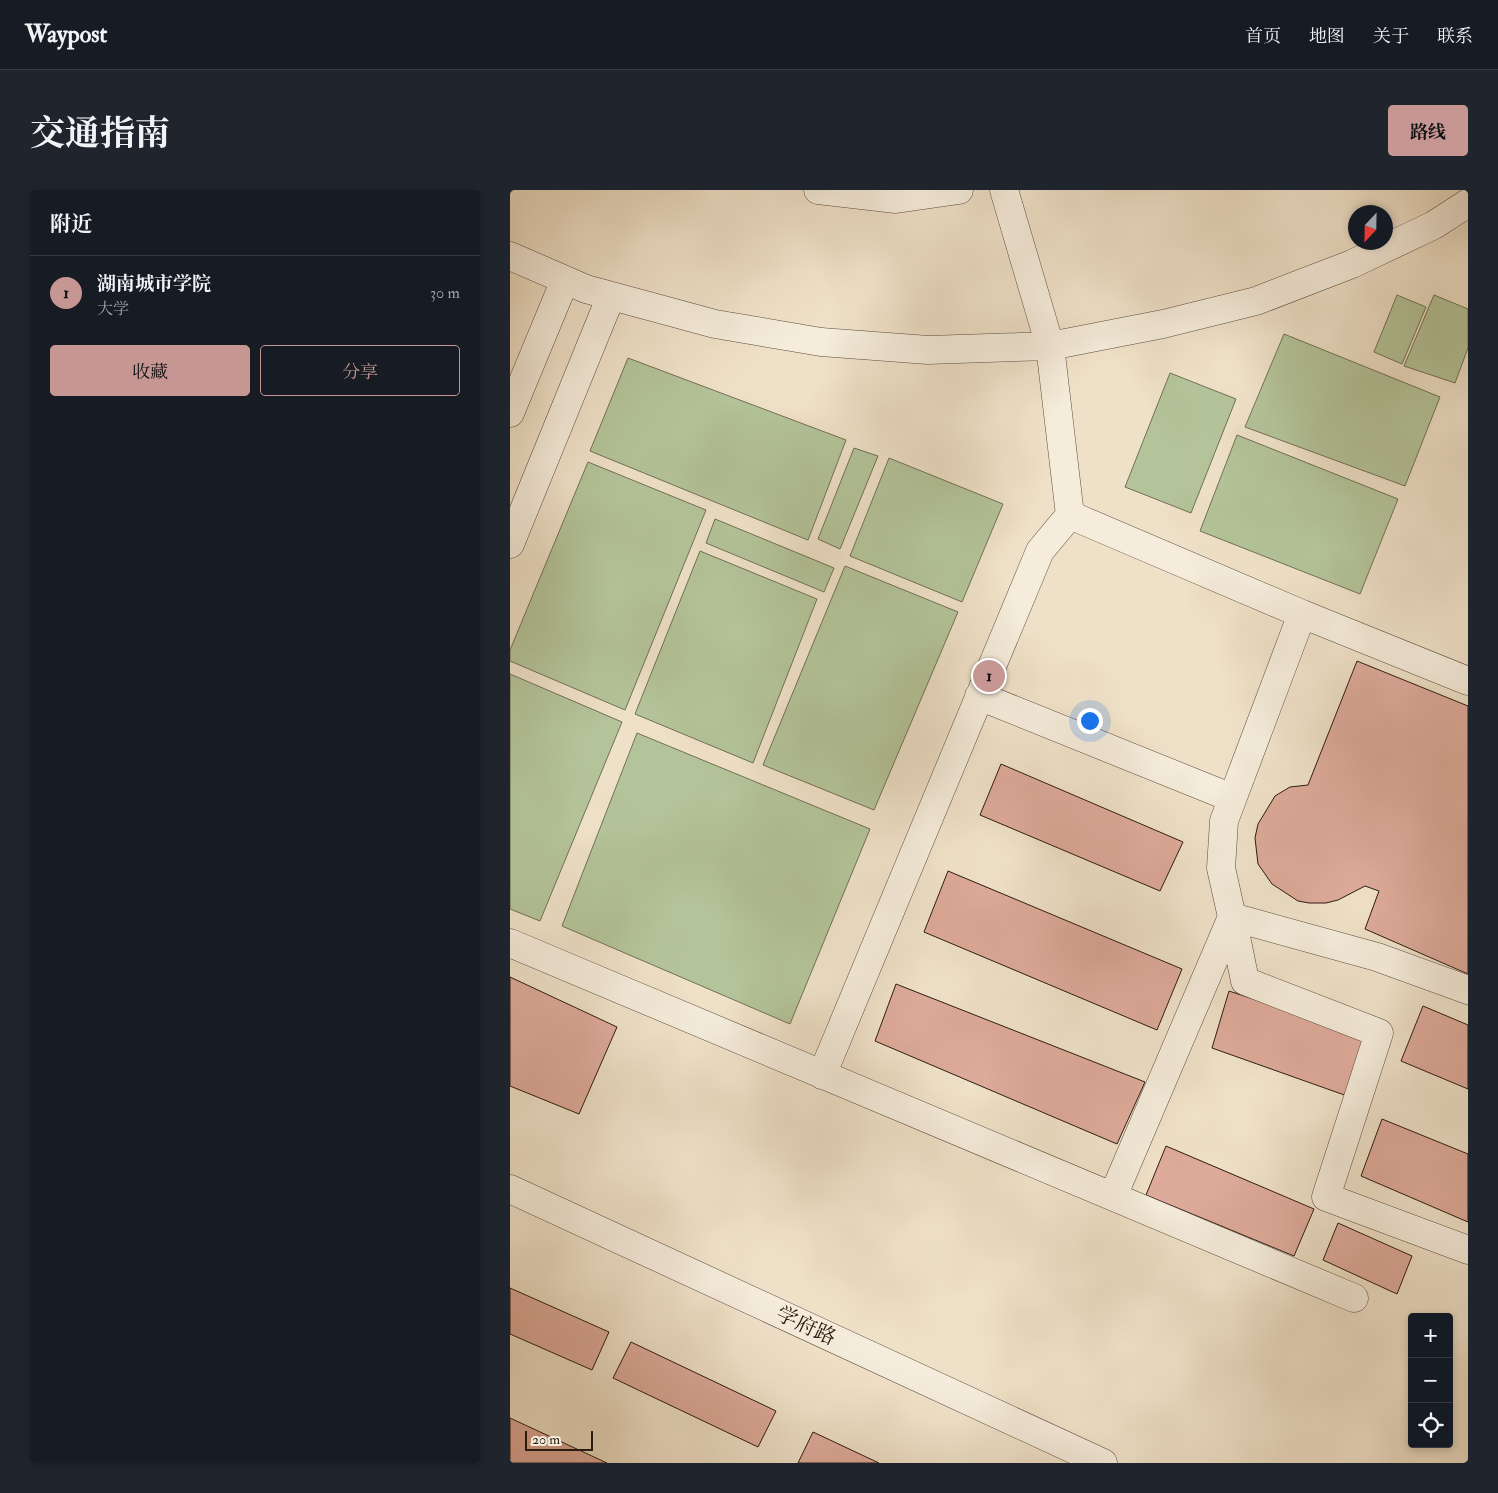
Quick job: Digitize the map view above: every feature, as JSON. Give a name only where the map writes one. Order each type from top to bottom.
[{"type":"street","points":[[825,191],[896,199],[959,190]]},
{"type":"street","points":[[822,1075],[1040,551],[1070,515],[1050,346],[1004,190]]},
{"type":"street","points":[[510,256],[586,289],[611,296],[715,324],[821,342],[928,350],[1050,346],[1163,324],[1256,301],[1352,264],[1434,225],[1468,203]]},
{"type":"street","points":[[510,413],[565,280]]},
{"type":"street","points":[[510,544],[611,296]]},
{"type":"street","points":[[1070,515],[1302,614],[1468,681]]},
{"type":"street","points":[[1302,614],[1224,821],[1221,868],[1245,981],[1379,1033],[1326,1197],[1468,1250]]},
{"type":"street","points":[[980,696],[1232,798]]},
{"type":"street","points":[[1232,917],[1377,957],[1468,990]]},
{"type":"street","points":[[1113,1196],[1232,917]]},
{"type":"street","points":[[510,943],[1354,1298]]},
{"type":"street","name":"学府路","points":[[510,1189],[1103,1463]]},
{"type":"green space","points":[[1397,295],[1426,307],[1402,364],[1374,352]]},
{"type":"green space","points":[[1434,295],[1468,309],[1468,348],[1455,383],[1404,366]]},
{"type":"green space","points":[[1284,334],[1440,397],[1405,486],[1245,427]]},
{"type":"green space","points":[[628,358],[846,440],[808,540],[590,451]]},
{"type":"green space","points":[[1170,373],[1236,399],[1191,513],[1125,487]]},
{"type":"green space","points":[[1237,435],[1398,499],[1360,594],[1200,531]]},
{"type":"green space","points":[[854,448],[878,456],[840,549],[818,539]]},
{"type":"green space","points":[[889,458],[1003,504],[962,602],[850,556]]},
{"type":"green space","points":[[588,462],[706,510],[625,710],[510,661],[510,650]]},
{"type":"green space","points":[[715,519],[834,568],[824,592],[706,543]]},
{"type":"green space","points":[[700,551],[817,599],[753,763],[635,714]]},
{"type":"green space","points":[[845,566],[958,612],[874,810],[763,765]]},
{"type":"green space","points":[[510,674],[622,722],[540,921],[510,909]]},
{"type":"green space","points":[[637,733],[870,829],[790,1024],[562,926]]},
{"type":"building","points":[[1357,661],[1468,706],[1468,974],[1365,929],[1379,891],[1365,886],[1338,900],[1326,903],[1298,901],[1272,884],[1258,864],[1255,838],[1258,824],[1275,796],[1290,787],[1308,785]]},
{"type":"building","points":[[1001,764],[1183,842],[1160,891],[980,815]]},
{"type":"building","points":[[948,871],[1182,969],[1157,1030],[924,932]]},
{"type":"building","points":[[510,977],[617,1027],[579,1114],[510,1086]]},
{"type":"building","points":[[896,984],[1145,1082],[1117,1144],[875,1041]]},
{"type":"building","points":[[1229,991],[1371,1038],[1350,1097],[1212,1048]]},
{"type":"building","points":[[1423,1006],[1468,1025],[1468,1089],[1401,1061]]},
{"type":"building","points":[[1382,1119],[1468,1154],[1468,1222],[1361,1176]]},
{"type":"building","points":[[1166,1146],[1314,1209],[1294,1256],[1146,1195]]},
{"type":"building","points":[[1338,1223],[1412,1256],[1397,1294],[1323,1260]]},
{"type":"building","points":[[510,1288],[609,1332],[592,1370],[510,1334]]},
{"type":"building","points":[[631,1342],[776,1411],[758,1447],[613,1378]]},
{"type":"building","points":[[510,1418],[607,1463],[510,1463]]},
{"type":"building","points":[[813,1432],[879,1463],[798,1463]]},
{"type":"place","name":"湖南城市学院","points":[[989,676]]}]
